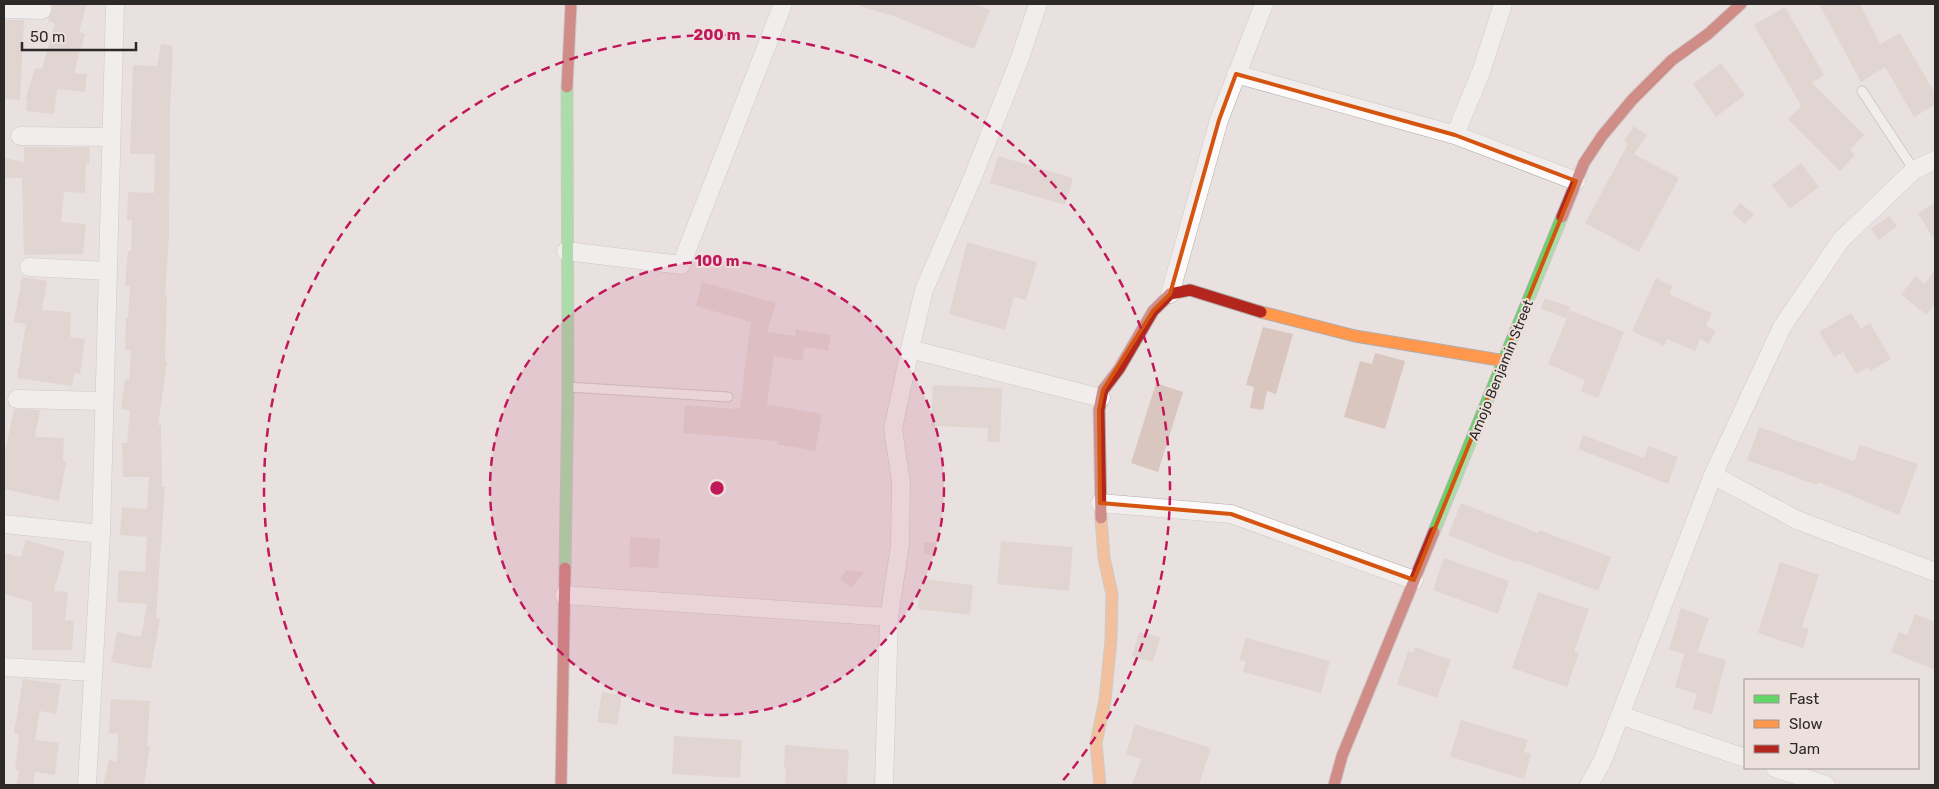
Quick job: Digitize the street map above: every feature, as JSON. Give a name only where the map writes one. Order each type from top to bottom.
[{"type":"street","points":[[4,9],[42,10],[42,4]]},
{"type":"street","points":[[87,785],[101,534],[115,4]]},
{"type":"street","points":[[561,785],[568,388],[566,251],[567,67],[571,4]]},
{"type":"street","points":[[566,251],[682,265],[783,4]]},
{"type":"street","points":[[884,785],[889,617],[900,545],[901,482],[893,429],[924,290],[980,160],[1020,58],[1038,4]]},
{"type":"street","points":[[1100,785],[1096,743],[1105,700],[1111,640],[1112,594],[1104,558],[1100,503],[1101,448],[1099,410],[1101,398],[1103,390],[1132,349],[1153,311],[1170,294],[1219,120],[1264,4]]},
{"type":"street","points":[[1455,135],[1481,72],[1502,4]]},
{"type":"street","name":"Amojo Benjamin Street","points":[[1334,785],[1342,756],[1506,361],[1576,181],[1592,150],[1632,100],[1672,60],[1708,34],[1741,4]]},
{"type":"street","points":[[1236,74],[1455,135],[1576,181]]},
{"type":"street","points":[[20,136],[111,137]]},
{"type":"street","points":[[1589,785],[1602,762],[1713,475],[1782,327],[1840,240],[1914,170],[1935,160]]},
{"type":"street","points":[[29,267],[108,271]]},
{"type":"street","points":[[1170,294],[1190,290],[1265,313],[1354,336],[1506,361]]},
{"type":"street","points":[[910,349],[1101,398]]},
{"type":"street","points":[[17,398],[104,401]]},
{"type":"street","points":[[1713,475],[1797,520],[1935,570]]},
{"type":"street","points":[[1100,503],[1231,514],[1414,580]]},
{"type":"street","points":[[4,524],[101,534]]},
{"type":"street","points":[[564,595],[889,617]]},
{"type":"street","points":[[4,667],[93,672]]},
{"type":"street","points":[[1620,715],[1744,758]]},
{"type":"street","points":[[1778,769],[1826,785]]},
{"type":"lane","points":[[1862,91],[1914,170]]},
{"type":"lane","points":[[568,388],[728,398]]},
{"type":"highlighted area","points":[[1236,74],[1455,135],[1576,181],[1414,580],[1231,514],[1100,503],[1099,410],[1103,390],[1153,311],[1170,294],[1219,120]]},
{"type":"building","points":[[53,4],[87,4],[79,32],[85,34],[74,73],[87,74],[85,92],[57,89],[54,114],[26,111],[27,100],[25,100],[35,68],[42,69],[55,23],[48,21]]},
{"type":"building","points":[[860,4],[975,4],[990,10],[974,49],[896,17],[860,6]]},
{"type":"building","points":[[1819,4],[1860,4],[1880,44],[1900,33],[1935,93],[1935,105],[1914,117],[1885,67],[1861,82]]},
{"type":"building","points":[[1785,7],[1824,75],[1812,83],[1864,135],[1850,150],[1855,155],[1840,171],[1788,119],[1801,106],[1754,25]]},
{"type":"building","points":[[4,20],[24,20],[20,100],[4,99]]},
{"type":"building","points":[[161,44],[173,46],[170,110],[169,235],[165,296],[167,296],[165,362],[167,362],[158,425],[161,425],[162,487],[165,487],[156,618],[160,619],[151,669],[111,662],[117,632],[141,637],[147,604],[117,602],[119,570],[145,572],[147,537],[120,535],[122,507],[147,509],[149,477],[123,477],[122,443],[127,443],[130,411],[121,409],[125,379],[129,380],[131,350],[125,350],[130,286],[125,285],[128,251],[131,251],[132,220],[127,220],[128,192],[154,193],[155,154],[130,154],[133,65],[157,66]]},
{"type":"building","points":[[1721,63],[1745,95],[1716,117],[1693,84]]},
{"type":"building","points":[[1634,126],[1647,135],[1634,154],[1679,178],[1639,252],[1585,223],[1628,144],[1624,141]]},
{"type":"building","points":[[24,147],[90,147],[89,164],[86,163],[85,193],[64,192],[61,222],[86,224],[83,254],[24,255],[22,178],[4,178],[4,158],[24,162]]},
{"type":"building","points":[[998,156],[1073,178],[1065,205],[990,183]]},
{"type":"building","points":[[1801,163],[1819,187],[1790,209],[1772,185]]},
{"type":"building","points":[[1740,203],[1754,214],[1745,224],[1732,213]]},
{"type":"building","points":[[1935,203],[1935,242],[1918,213]]},
{"type":"building","points":[[1889,216],[1897,226],[1879,240],[1871,229]]},
{"type":"building","points":[[967,242],[1037,262],[1026,300],[1014,297],[1005,330],[949,314]]},
{"type":"building","points":[[1935,269],[1935,304],[1926,315],[1901,294],[1916,276],[1925,284]]},
{"type":"building","points":[[22,277],[47,281],[42,310],[71,312],[70,337],[85,339],[80,374],[74,373],[72,386],[17,378],[26,324],[14,322]]},
{"type":"building","points":[[1656,278],[1673,286],[1669,294],[1712,313],[1706,326],[1716,331],[1709,344],[1700,339],[1695,351],[1667,339],[1664,346],[1632,331]]},
{"type":"building","points":[[702,282],[776,303],[767,332],[795,336],[796,329],[831,335],[828,351],[805,347],[802,361],[774,356],[767,404],[822,414],[815,451],[777,444],[778,441],[683,433],[685,405],[740,408],[744,378],[751,322],[696,306]]},
{"type":"building","points":[[1545,298],[1570,307],[1566,318],[1541,309]]},
{"type":"building","points":[[1570,310],[1624,332],[1598,398],[1581,391],[1585,380],[1548,364]]},
{"type":"building","points":[[1851,313],[1861,329],[1870,323],[1891,359],[1870,371],[1868,367],[1856,374],[1843,352],[1834,357],[1819,332]]},
{"type":"building","points":[[1263,327],[1293,334],[1276,394],[1267,391],[1263,410],[1250,408],[1254,387],[1246,385]]},
{"type":"building","points":[[1375,353],[1405,361],[1385,429],[1344,417],[1360,361],[1372,364]]},
{"type":"building","points":[[1156,383],[1183,392],[1158,472],[1131,463]]},
{"type":"building","points":[[933,385],[1002,388],[1000,442],[987,442],[988,428],[931,426]]},
{"type":"building","points":[[14,409],[40,410],[35,437],[64,438],[63,461],[66,462],[59,501],[4,489],[4,457]]},
{"type":"building","points":[[1759,427],[1854,461],[1860,445],[1918,464],[1899,515],[1818,482],[1817,485],[1747,460]]},
{"type":"building","points":[[1583,435],[1644,458],[1648,446],[1678,457],[1668,484],[1578,449]]},
{"type":"building","points":[[1461,503],[1538,533],[1539,530],[1611,557],[1598,591],[1517,560],[1516,562],[1448,535]]},
{"type":"building","points":[[630,537],[660,539],[658,568],[629,567]]},
{"type":"building","points":[[26,540],[65,551],[54,591],[68,592],[65,620],[74,621],[72,650],[32,650],[32,602],[4,594],[4,553],[21,557]]},
{"type":"building","points":[[1001,541],[1073,547],[1069,591],[997,584]]},
{"type":"building","points":[[936,542],[937,554],[925,555],[923,543]]},
{"type":"building","points":[[1444,558],[1509,581],[1498,614],[1433,590]]},
{"type":"building","points":[[1780,562],[1819,575],[1802,627],[1809,629],[1803,648],[1758,633]]},
{"type":"building","points":[[847,570],[864,572],[851,588],[840,579]]},
{"type":"building","points":[[922,579],[973,585],[970,615],[918,609]]},
{"type":"building","points":[[1538,592],[1589,609],[1574,652],[1579,653],[1567,687],[1512,668]]},
{"type":"building","points":[[1681,608],[1709,618],[1697,652],[1726,660],[1712,714],[1693,709],[1697,694],[1675,687],[1684,654],[1669,649]]},
{"type":"building","points":[[1915,614],[1935,622],[1935,670],[1891,652],[1899,632],[1907,635]]},
{"type":"building","points":[[1139,632],[1160,637],[1153,662],[1132,656]]},
{"type":"building","points":[[1246,638],[1330,661],[1321,693],[1243,672],[1246,662],[1239,660]]},
{"type":"building","points":[[1415,647],[1451,660],[1437,698],[1397,684],[1408,651],[1413,653]]},
{"type":"building","points":[[23,679],[61,684],[56,714],[40,711],[35,740],[59,743],[55,775],[35,772],[33,785],[16,785],[19,770],[15,770],[19,734],[14,733]]},
{"type":"building","points":[[602,692],[622,695],[617,725],[597,722]]},
{"type":"building","points":[[111,699],[150,701],[147,746],[150,746],[144,785],[103,785],[109,760],[117,762],[118,734],[109,733]]},
{"type":"building","points":[[1461,720],[1528,740],[1524,752],[1531,754],[1524,779],[1450,757]]},
{"type":"building","points":[[1135,724],[1211,748],[1199,785],[1132,785],[1141,759],[1126,754]]},
{"type":"building","points":[[674,736],[742,740],[740,778],[672,774]]},
{"type":"building","points":[[785,745],[849,750],[847,785],[785,785]]},
{"type":"traffic: fast","points":[[565,568],[568,387],[567,87]]},
{"type":"traffic: fast","points":[[1434,532],[1562,217]]},
{"type":"traffic: slow","points":[[1261,312],[1355,336],[1505,361]]},
{"type":"traffic: slow","points":[[1100,785],[1096,743],[1105,700],[1111,640],[1112,594],[1104,558],[1101,518]]},
{"type":"traffic: jam","points":[[567,87],[571,4]]},
{"type":"traffic: jam","points":[[1562,217],[1584,163],[1602,136],[1632,100],[1672,60],[1708,34],[1741,4]]},
{"type":"traffic: jam","points":[[1101,518],[1099,410],[1103,390],[1119,369],[1153,311],[1170,294],[1190,290],[1261,312]]},
{"type":"traffic: jam","points":[[1334,785],[1342,756],[1434,532]]},
{"type":"traffic: jam","points":[[561,785],[565,568]]}]
